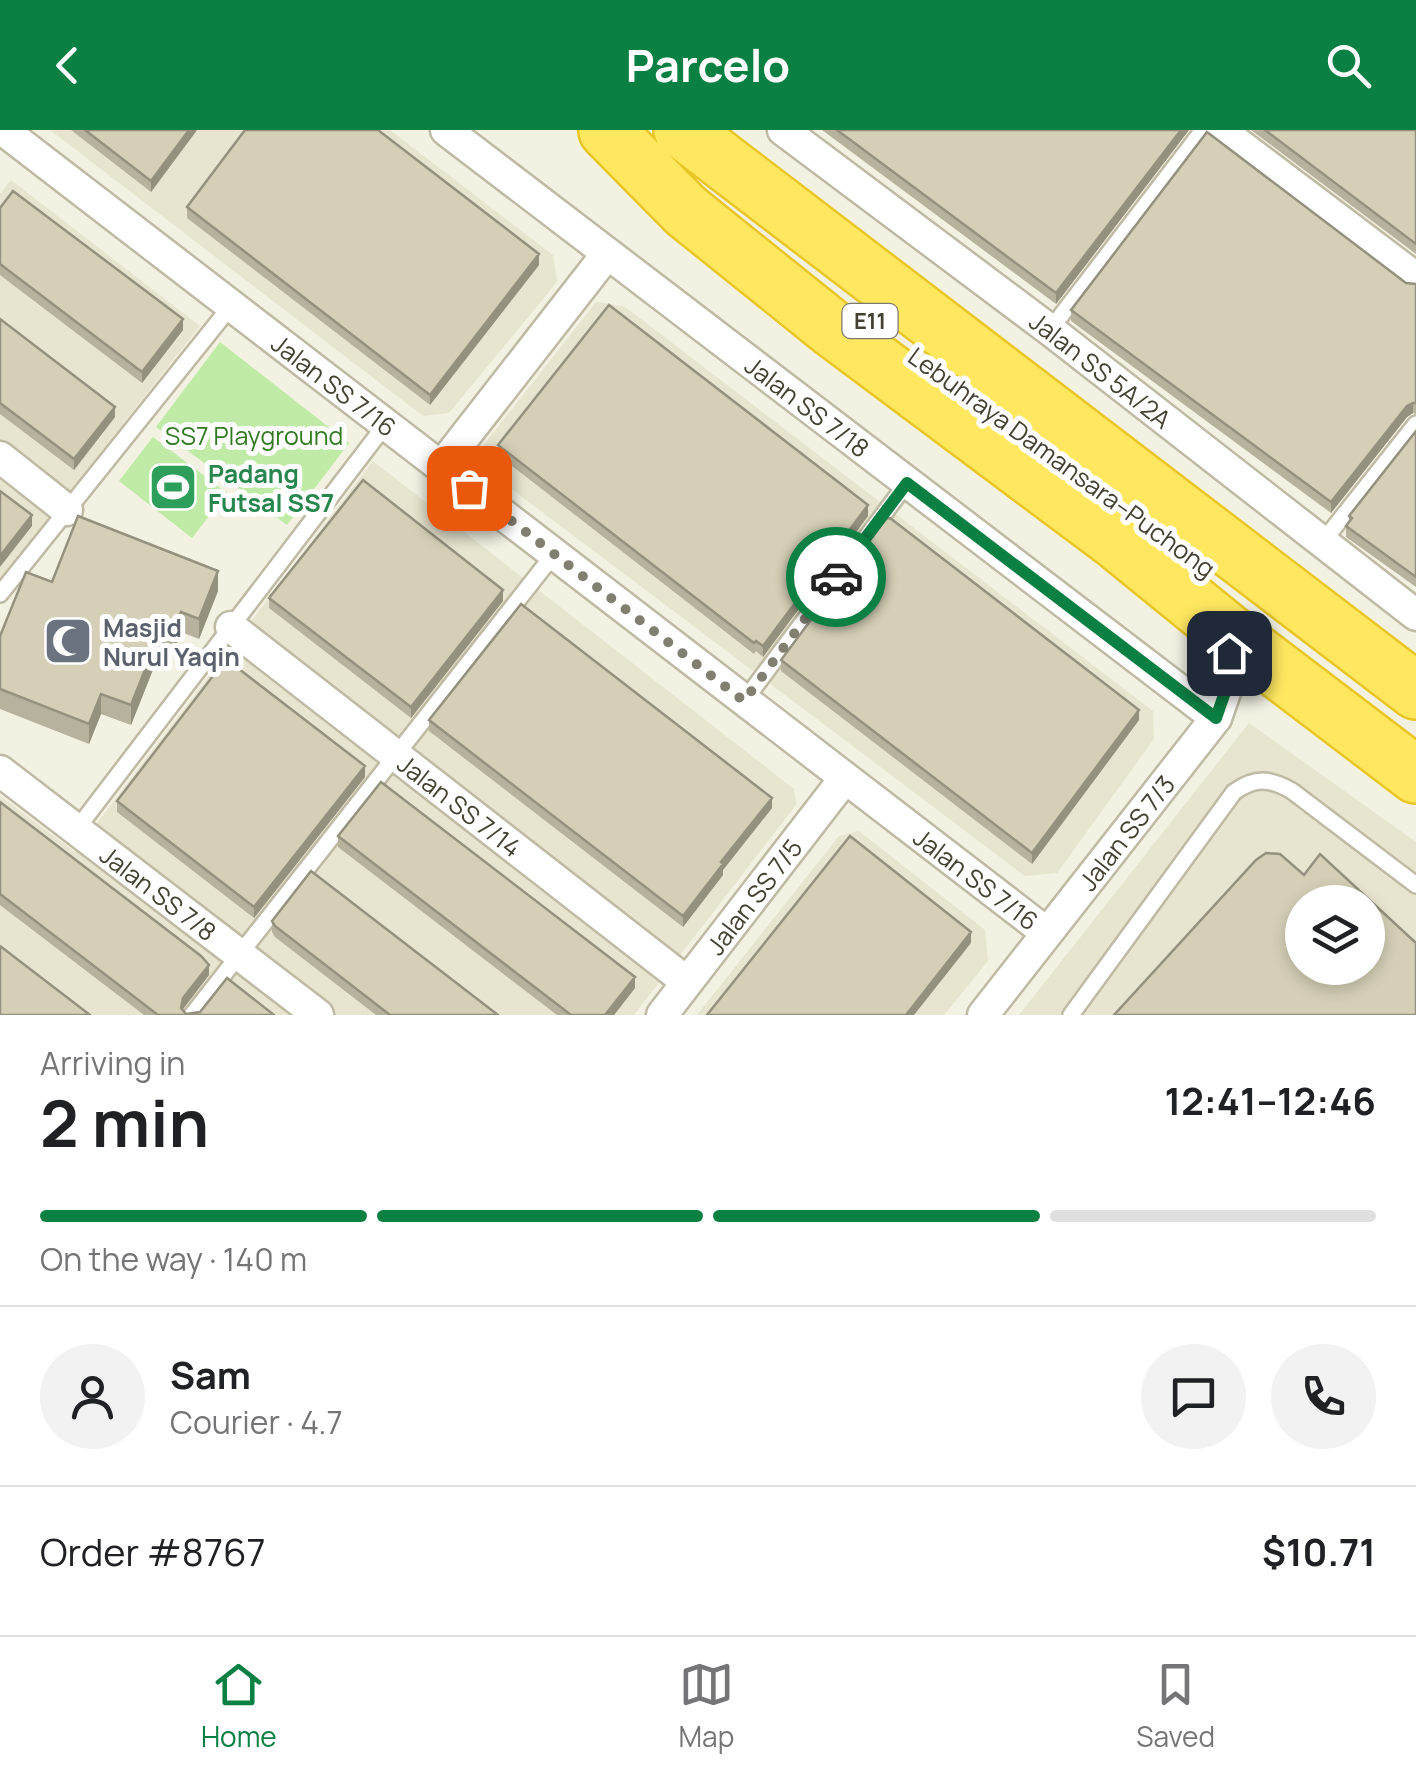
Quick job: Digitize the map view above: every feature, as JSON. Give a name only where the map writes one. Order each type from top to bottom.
[{"type":"highway","name":"Lebuhraya Damansara–Puchong","points":[[607,130],[1416,691]]},
{"type":"highway","points":[[607,130],[686,211],[834,330],[1115,540],[1228,632],[1416,774]]},
{"type":"highway","name":"Lebuhraya Damansara–Puchong","points":[[688,135],[1142,500],[1416,731]]},
{"type":"highway","points":[[688,135],[796,190],[1176,464],[1416,654]]},
{"type":"street","name":"Jalan SS 7/18","points":[[446,130],[1216,718]]},
{"type":"street","name":"Jalan SS 5A/2A","points":[[783,130],[1050,330],[1416,615]]},
{"type":"street","points":[[1220,130],[1416,278]]},
{"type":"street","name":"Jalan SS 7/16","points":[[6,143],[231,306],[1047,933]]},
{"type":"street","points":[[440,467],[608,254]]},
{"type":"street","points":[[0,457],[67,510]]},
{"type":"street","name":"Jalan SS 7/14","points":[[232,627],[688,982]]},
{"type":"street","name":"Jalan SS 7/3","points":[[982,1015],[1216,718],[1231,675],[1228,632]]},
{"type":"street","name":"Jalan SS 7/8","points":[[0,771],[318,1015]]},
{"type":"street","name":"Jalan SS 7/5","points":[[662,1015],[845,778]]},
{"type":"lane","points":[[1050,330],[1204,130]]},
{"type":"lane","points":[[0,594],[231,306]]},
{"type":"lane","points":[[76,830],[386,424]]},
{"type":"lane","points":[[1321,544],[1416,424]]},
{"type":"lane","points":[[744,701],[907,483]]},
{"type":"lane","points":[[192,1015],[554,554]]},
{"type":"lane","points":[[1071,1015],[1234,792],[1250,780],[1276,781],[1292,791],[1416,886]]},
{"type":"shaded area","points":[[50,130],[390,130],[553,255],[557,282],[449,413],[423,416]]},
{"type":"shaded area","points":[[11,180],[200,326],[0,580],[0,194]]},
{"type":"shaded area","points":[[596,302],[624,306],[1153,711],[1154,739],[1057,873],[1025,876],[485,469],[482,447]]},
{"type":"shaded area","points":[[373,461],[794,789],[796,805],[634,1015],[0,1015],[0,796],[75,852]]},
{"type":"shaded area","points":[[1249,723],[1416,842],[1416,1015],[1019,1015]]},
{"type":"shaded area","points":[[859,831],[985,930],[988,961],[944,1015],[697,1015],[839,836]]},
{"type":"green space","name":"SS7 Playground","points":[[220,342],[349,443],[287,525],[156,427]]},
{"type":"green space","name":"Padang Futsal SS7","points":[[153,437],[227,493],[192,538],[119,481]]},
{"type":"building","points":[[85,130],[189,130],[151,181]]},
{"type":"building","points":[[245,130],[378,130],[539,254],[430,395],[187,207]]},
{"type":"building","points":[[837,130],[1181,130],[1056,293]]},
{"type":"building","points":[[1265,130],[1416,130],[1416,244]]},
{"type":"building","points":[[1207,132],[1406,283],[1416,284],[1416,403],[1407,406],[1331,502],[1071,310]]},
{"type":"building","points":[[13,191],[183,319],[142,372],[0,264],[0,208]]},
{"type":"building","points":[[609,305],[868,505],[763,646],[754,643],[498,445]]},
{"type":"building","points":[[0,319],[115,407],[74,459],[0,403]]},
{"type":"building","points":[[1416,431],[1416,577],[1346,526],[1352,518],[1349,516]]},
{"type":"building","points":[[363,480],[503,590],[411,707],[269,598]]},
{"type":"building","points":[[0,491],[32,515],[0,556]]},
{"type":"building","name":"Masjid Nurul Yaqin","points":[[78,516],[218,571],[199,619],[181,612],[174,632],[162,627],[131,705],[101,694],[89,724],[0,689],[0,636],[26,572],[52,582]]},
{"type":"building","points":[[890,518],[1139,710],[1032,853],[781,660]]},
{"type":"building","points":[[521,604],[772,798],[683,916],[429,720]]},
{"type":"building","points":[[226,659],[365,766],[254,907],[117,801]]},
{"type":"building","points":[[381,782],[635,977],[605,1015],[571,1015],[338,836]]},
{"type":"building","points":[[0,802],[209,965],[183,998],[181,1008],[186,1014],[200,1012],[227,978],[274,1015],[158,1015],[0,894]]},
{"type":"building","points":[[850,836],[971,932],[906,1015],[707,1015]]},
{"type":"building","points":[[1266,853],[1280,854],[1304,875],[1320,854],[1353,885],[1285,885],[1285,985],[1385,985],[1385,914],[1416,943],[1416,1015],[1114,1015]]},
{"type":"building","points":[[311,871],[498,1015],[390,1015],[272,921]]},
{"type":"building","points":[[0,946],[90,1015],[0,1015]]},
{"type":"way so far","points":[[469,488],[744,701],[836,577]]},
{"type":"place","name":"Padang Futsal SS7","points":[[173,487]]},
{"type":"place","name":"Masjid Nurul Yaqin","points":[[68,641]]},
{"type":"route","points":[[836,577],[907,483],[1216,718],[1231,675],[1229,653]]}]
